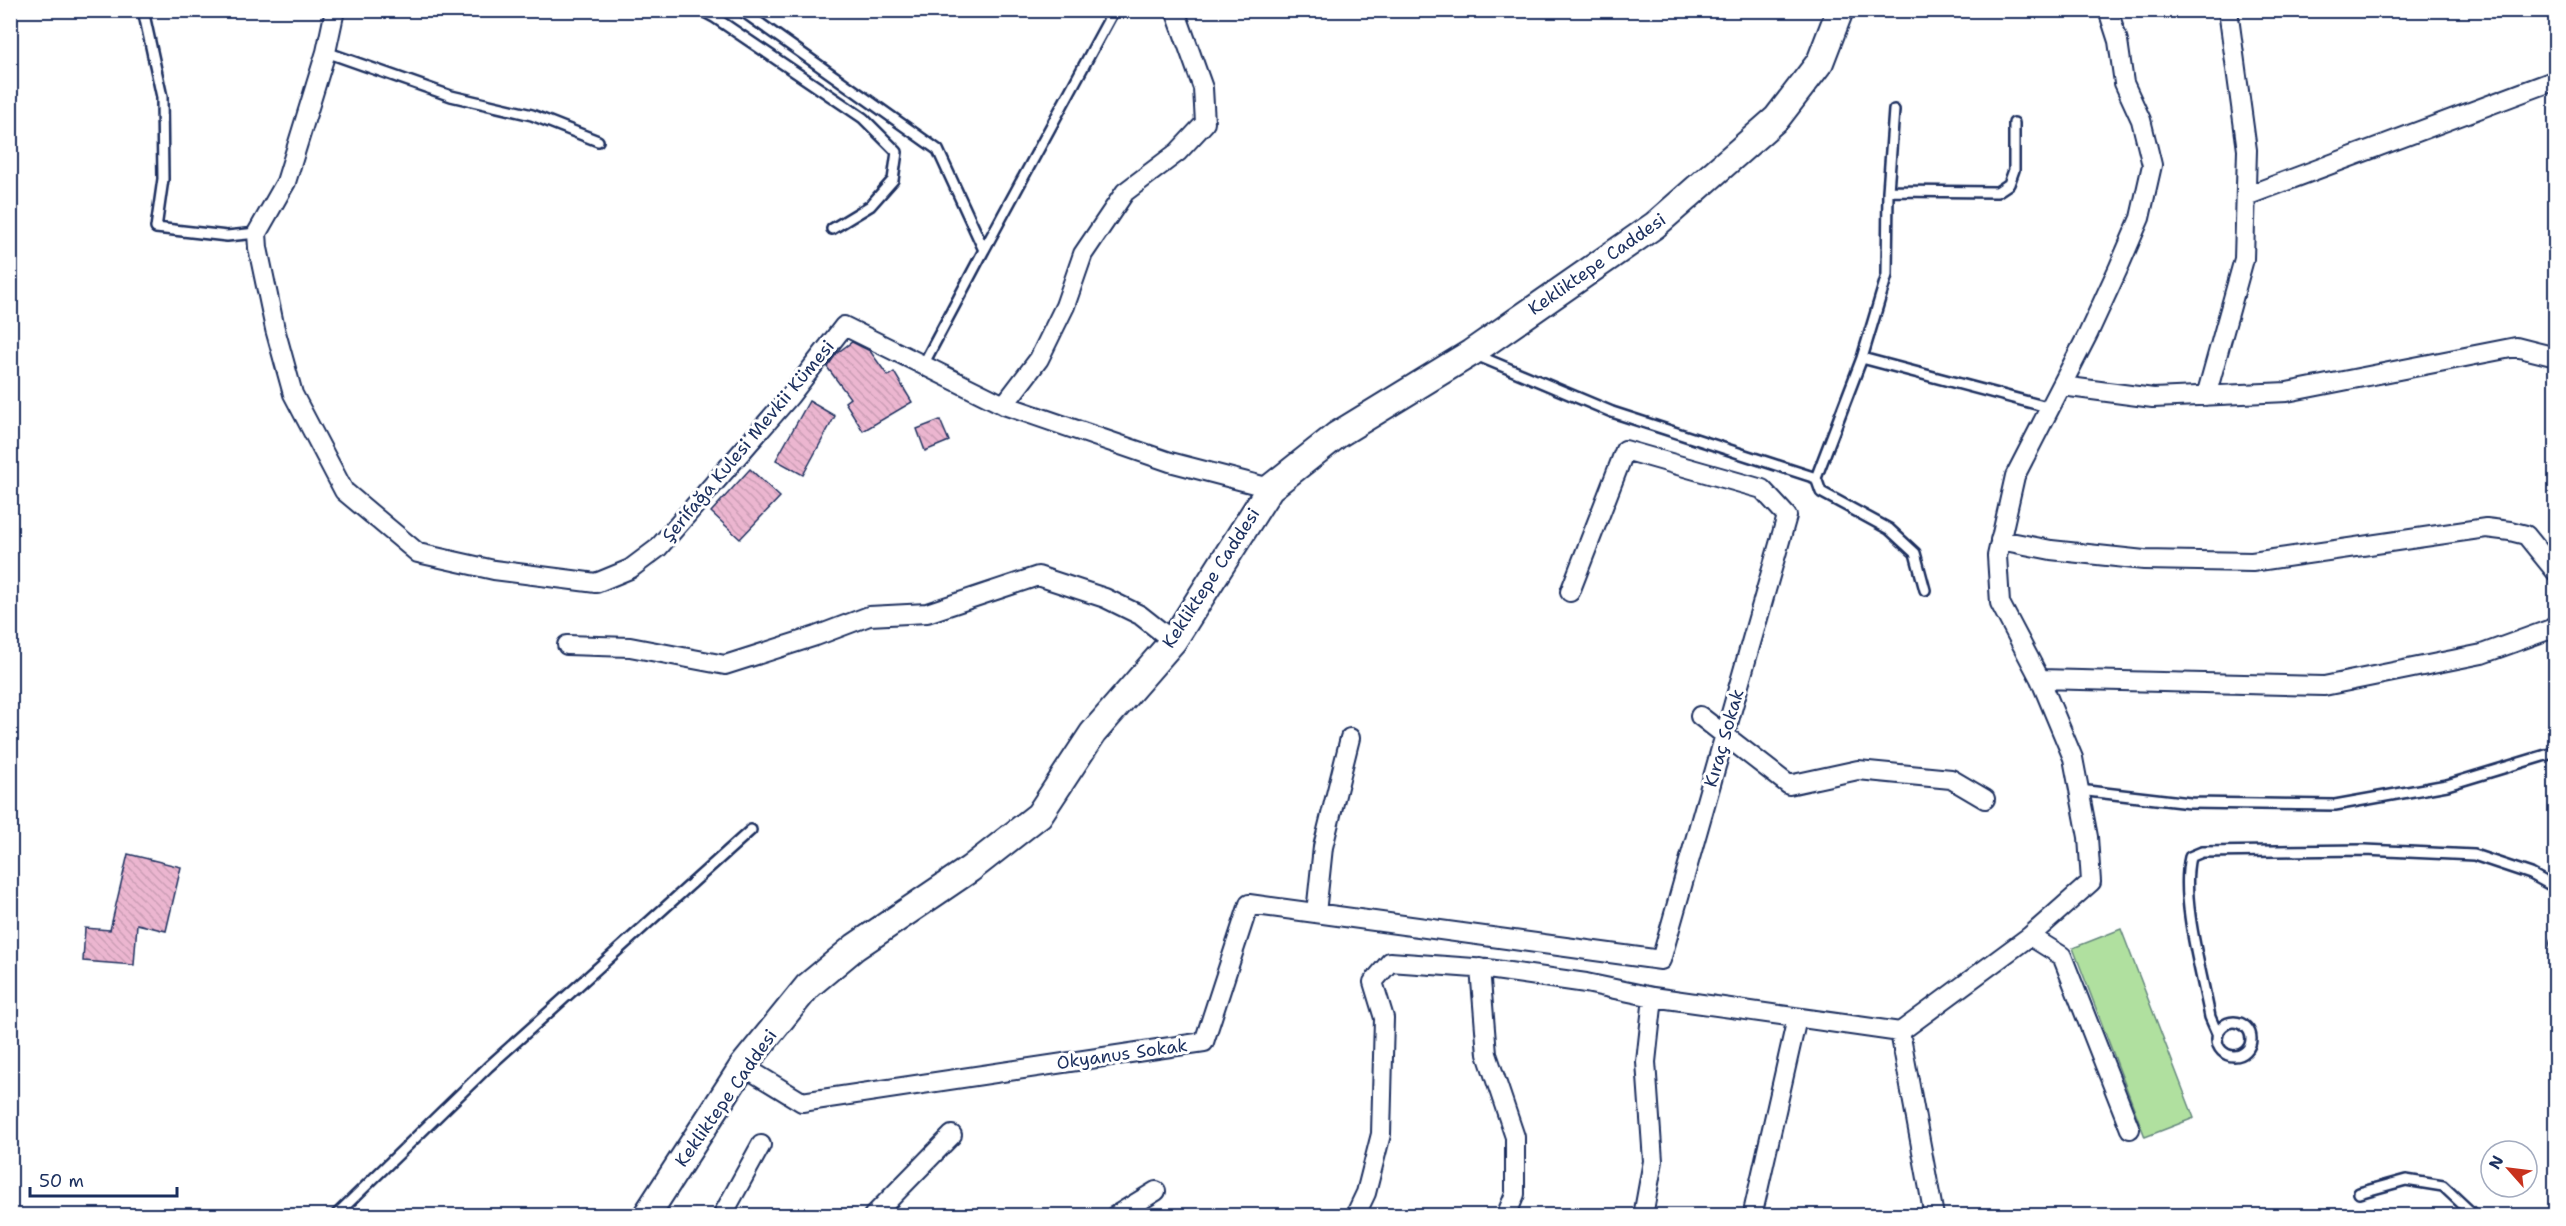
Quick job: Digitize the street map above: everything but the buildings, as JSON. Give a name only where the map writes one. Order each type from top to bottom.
[{"type":"street","points":[[257,233],[285,182],[326,52],[335,10]]},
{"type":"street","points":[[1004,405],[1039,359],[1065,306],[1083,254],[1125,192],[1178,152],[1205,123],[1203,88],[1175,10]]},
{"type":"street","name":"Kekliktepe Caddesi","points":[[646,1215],[743,1066],[808,986],[855,947],[970,870],[1039,814],[1093,733],[1173,641],[1270,488],[1337,435],[1471,353],[1655,225],[1777,118],[1820,62],[1840,10]]},
{"type":"street","points":[[1355,1215],[1366,1193],[1381,1134],[1383,1018],[1373,982],[1390,963],[1480,968],[1586,983],[1653,997],[1900,1032],[2030,936],[2091,882],[2088,837],[2073,758],[2040,679],[2000,603],[1997,556],[2014,476],[2062,386],[2140,218],[2152,165],[2141,120],[2124,83],[2118,41],[2108,10]]},
{"type":"street","points":[[2206,396],[2244,259],[2247,150],[2228,10]]},
{"type":"street","points":[[2246,196],[2556,80]]},
{"type":"street","name":"Şerifağa Kulesi Mevkii Kümesi","points":[[257,233],[275,329],[293,394],[344,491],[418,553],[494,570],[596,583],[630,568],[658,548],[790,396],[844,326],[1004,405],[1170,462],[1270,488]]},
{"type":"street","points":[[2062,386],[2153,398],[2287,392],[2516,347],[2556,357]]},
{"type":"street","name":"Kıraç Sokak","points":[[1570,592],[1625,450],[1762,489],[1787,516],[1661,960]]},
{"type":"street","points":[[2000,540],[2051,550],[2144,560],[2252,562],[2486,528],[2526,536],[2556,572]]},
{"type":"street","points":[[567,645],[630,647],[724,664],[816,636],[868,616],[927,613],[1038,576],[1105,598],[1140,615],[1173,641]]},
{"type":"street","points":[[2040,679],[2324,686],[2482,654],[2551,629],[2556,625]]},
{"type":"street","points":[[1700,716],[1724,737],[1789,785],[1858,770],[1951,779],[1985,799]]},
{"type":"street","points":[[1316,913],[1323,847],[1350,738]]},
{"type":"street","name":"Okyanus Sokak","points":[[743,1066],[802,1102],[1204,1042],[1249,904],[1661,960]]},
{"type":"street","points":[[2030,936],[2062,956],[2130,1129]]},
{"type":"street","points":[[1480,968],[1487,1054],[1515,1137],[1515,1194],[1506,1215]]},
{"type":"street","points":[[1643,1215],[1653,1161],[1646,1062],[1653,997]]},
{"type":"street","points":[[1754,1208],[1797,1018]]},
{"type":"street","points":[[1900,1032],[1934,1215]]},
{"type":"street","points":[[873,1215],[952,1135]]},
{"type":"street","points":[[722,1215],[761,1145]]},
{"type":"street","points":[[1115,1215],[1156,1191]]},
{"type":"lane","points":[[143,10],[162,97],[163,179],[156,228],[227,236],[257,233]]},
{"type":"lane","points":[[700,10],[714,17],[863,118],[897,152],[893,180],[878,198],[870,206],[832,229]]},
{"type":"lane","points":[[741,10],[938,150],[984,250]]},
{"type":"lane","points":[[923,365],[1114,10]]},
{"type":"lane","points":[[326,52],[451,96],[532,115],[598,141]]},
{"type":"lane","points":[[1894,110],[1887,191],[1887,275],[1862,358],[1816,477],[1821,492],[1888,529],[1915,553],[1925,590]]},
{"type":"lane","points":[[1887,191],[1997,192],[2009,184],[2014,170],[2014,123]]},
{"type":"lane","points":[[1471,353],[1612,412],[1816,477]]},
{"type":"lane","points":[[1862,358],[2051,408]]},
{"type":"lane","points":[[2079,790],[2190,803],[2335,805],[2447,784],[2556,752]]},
{"type":"lane","points":[[335,1215],[488,1067],[751,830]]},
{"type":"lane","points":[[2217,1033],[2210,1017],[2188,898],[2186,874],[2190,857],[2202,852],[2365,850],[2474,855],[2531,874],[2556,888]]},
{"type":"lane","points":[[2359,1193],[2406,1180],[2444,1186],[2475,1215]]},
{"type":"green space","points":[[2121,929],[2194,1118],[2145,1137],[2073,948]]}]
